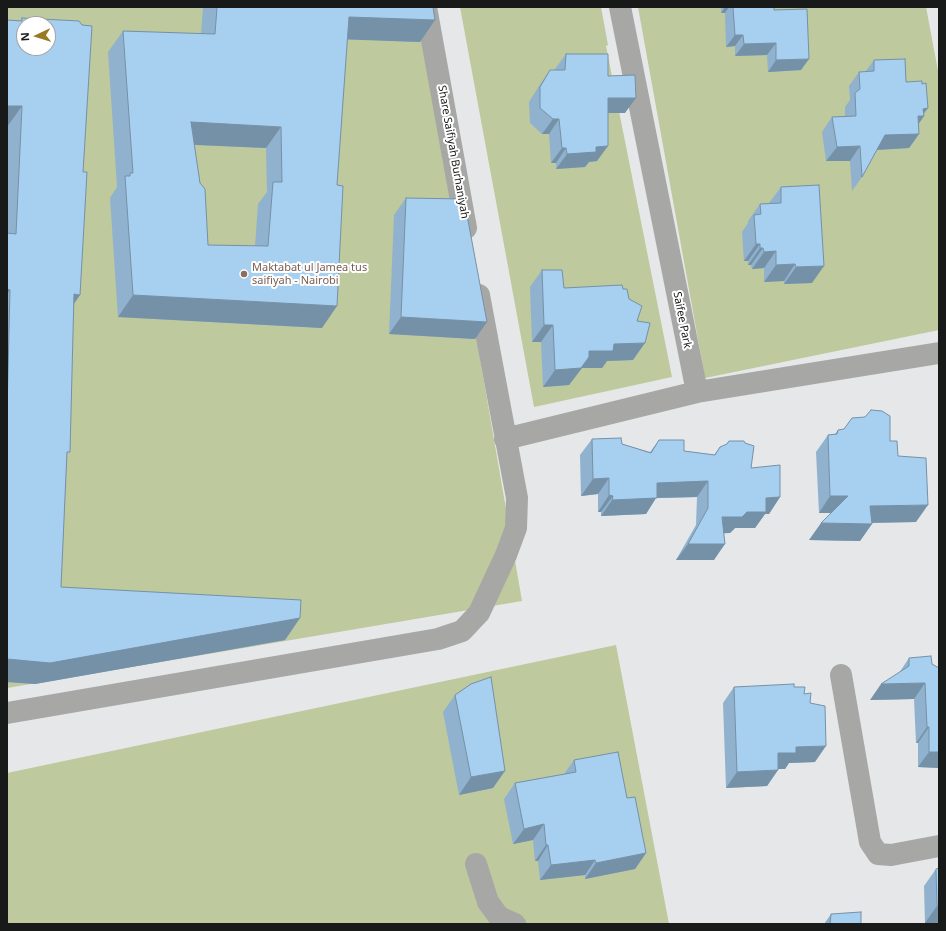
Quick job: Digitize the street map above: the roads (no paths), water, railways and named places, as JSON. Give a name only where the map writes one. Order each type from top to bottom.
[{"type":"street","name":"Share Saifiyah Burhaniyah","points":[[426,7],[470,250]]},
{"type":"street","name":"Saifee Park","points":[[620,7],[697,392]]},
{"type":"street","points":[[7,713],[438,639],[462,631],[480,613],[506,555],[516,528],[517,498],[475,274]]},
{"type":"street","points":[[505,439],[697,392],[939,353]]},
{"type":"street","points":[[841,675],[870,842],[878,854],[885,855],[939,846]]},
{"type":"street","points":[[476,864],[488,902],[499,917],[515,924]]},
{"type":"place","name":"Maktabat ul Jamea tus saifiyah - Nairobi","points":[[244,274]]}]
